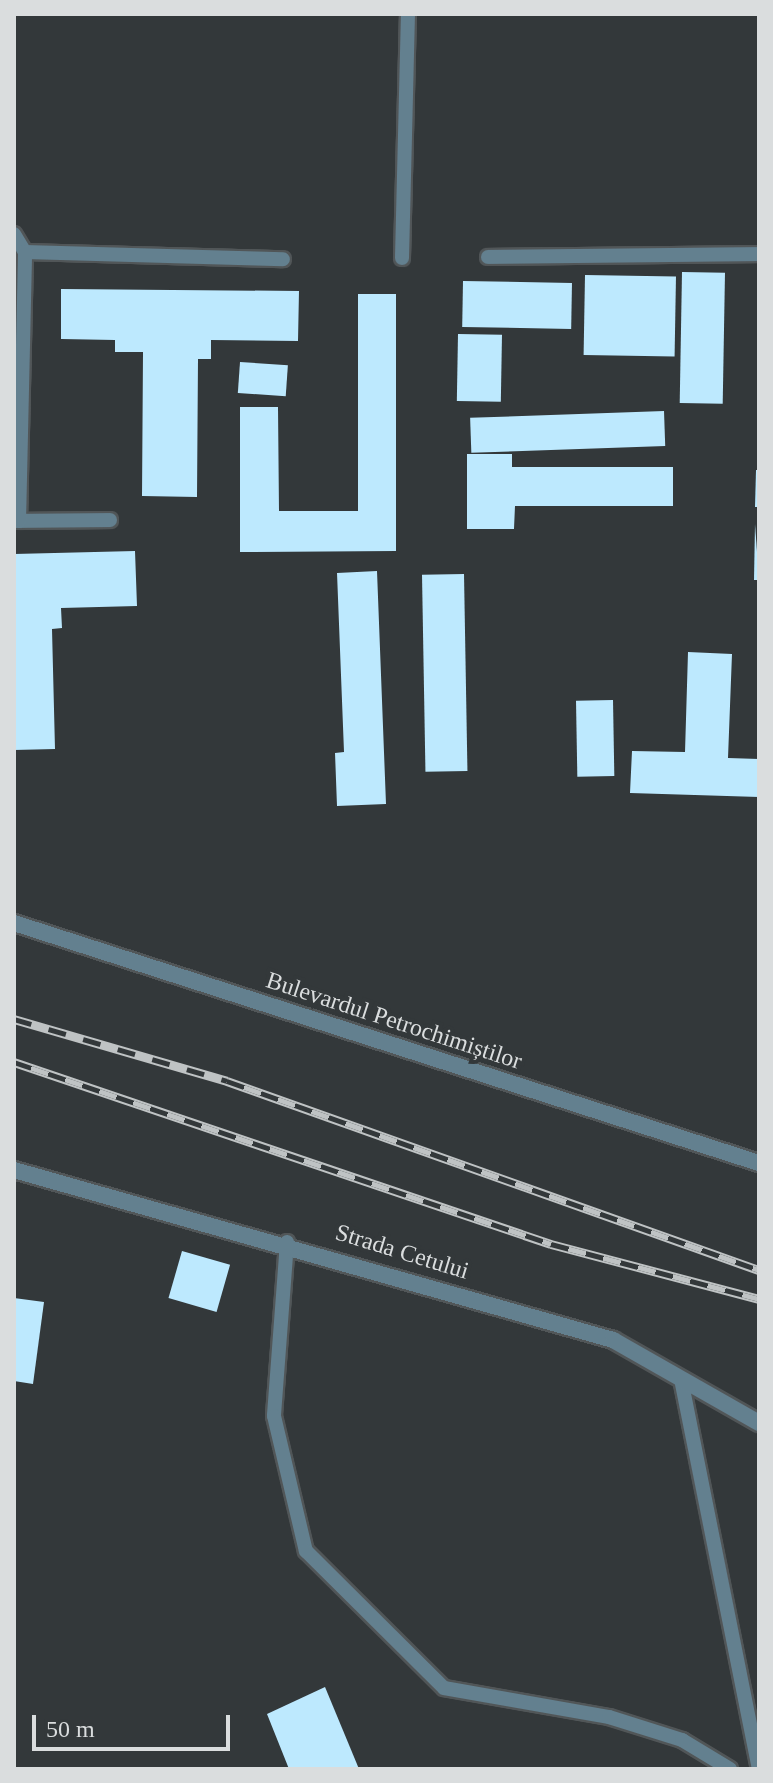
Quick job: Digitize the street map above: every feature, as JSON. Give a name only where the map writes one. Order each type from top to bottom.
[{"type":"street","name":"Bulevardul Petrochimiștilor","points":[[14,923],[759,1163]]},
{"type":"street","name":"Strada Cetului","points":[[14,1170],[287,1242],[613,1340],[759,1423]]},
{"type":"lane","points":[[402,258],[408,14]]},
{"type":"lane","points":[[14,234],[25,252],[17,521],[110,520]]},
{"type":"lane","points":[[25,252],[283,259]]},
{"type":"lane","points":[[488,257],[759,254]]},
{"type":"lane","points":[[287,1242],[274,1416],[306,1551],[444,1688],[609,1717],[682,1740],[730,1769]]},
{"type":"lane","points":[[681,1379],[759,1769]]},
{"type":"building","points":[[682,272],[725,273],[723,404],[680,403]]},
{"type":"building","points":[[585,275],[676,277],[675,357],[584,355]]},
{"type":"building","points":[[463,281],[572,283],[571,329],[462,327]]},
{"type":"building","points":[[61,289],[299,291],[298,341],[211,340],[211,359],[198,359],[197,497],[142,496],[143,352],[115,352],[115,340],[61,339]]},
{"type":"building","points":[[358,294],[396,294],[396,551],[240,552],[240,407],[278,407],[279,511],[358,511]]},
{"type":"building","points":[[458,334],[502,335],[501,402],[457,401]]},
{"type":"building","points":[[240,362],[288,365],[286,396],[238,393]]},
{"type":"building","points":[[664,411],[665,446],[471,453],[470,418]]},
{"type":"building","points":[[467,454],[512,454],[512,467],[673,467],[673,506],[515,506],[514,529],[467,529]]},
{"type":"building","points":[[756,470],[759,470],[759,507],[755,507]]},
{"type":"building","points":[[755,524],[759,580],[754,580]]},
{"type":"building","points":[[135,551],[137,606],[61,608],[62,628],[52,629],[55,749],[14,750],[14,554]]},
{"type":"building","points":[[377,571],[386,804],[337,806],[335,753],[344,752],[337,573]]},
{"type":"building","points":[[464,574],[467,771],[425,772],[422,575]]},
{"type":"building","points":[[688,652],[732,654],[728,758],[759,759],[759,797],[630,793],[632,751],[685,752]]},
{"type":"building","points":[[613,700],[614,776],[577,777],[576,701]]},
{"type":"building","points":[[182,1251],[230,1265],[217,1312],[168,1298]]},
{"type":"building","points":[[14,1298],[44,1302],[33,1384],[14,1381]]},
{"type":"building","points":[[325,1687],[359,1769],[289,1769],[267,1714]]},
{"type":"railway","points":[[14,1019],[227,1081],[759,1270]]},
{"type":"railway","points":[[14,1062],[551,1244],[759,1299]]}]
